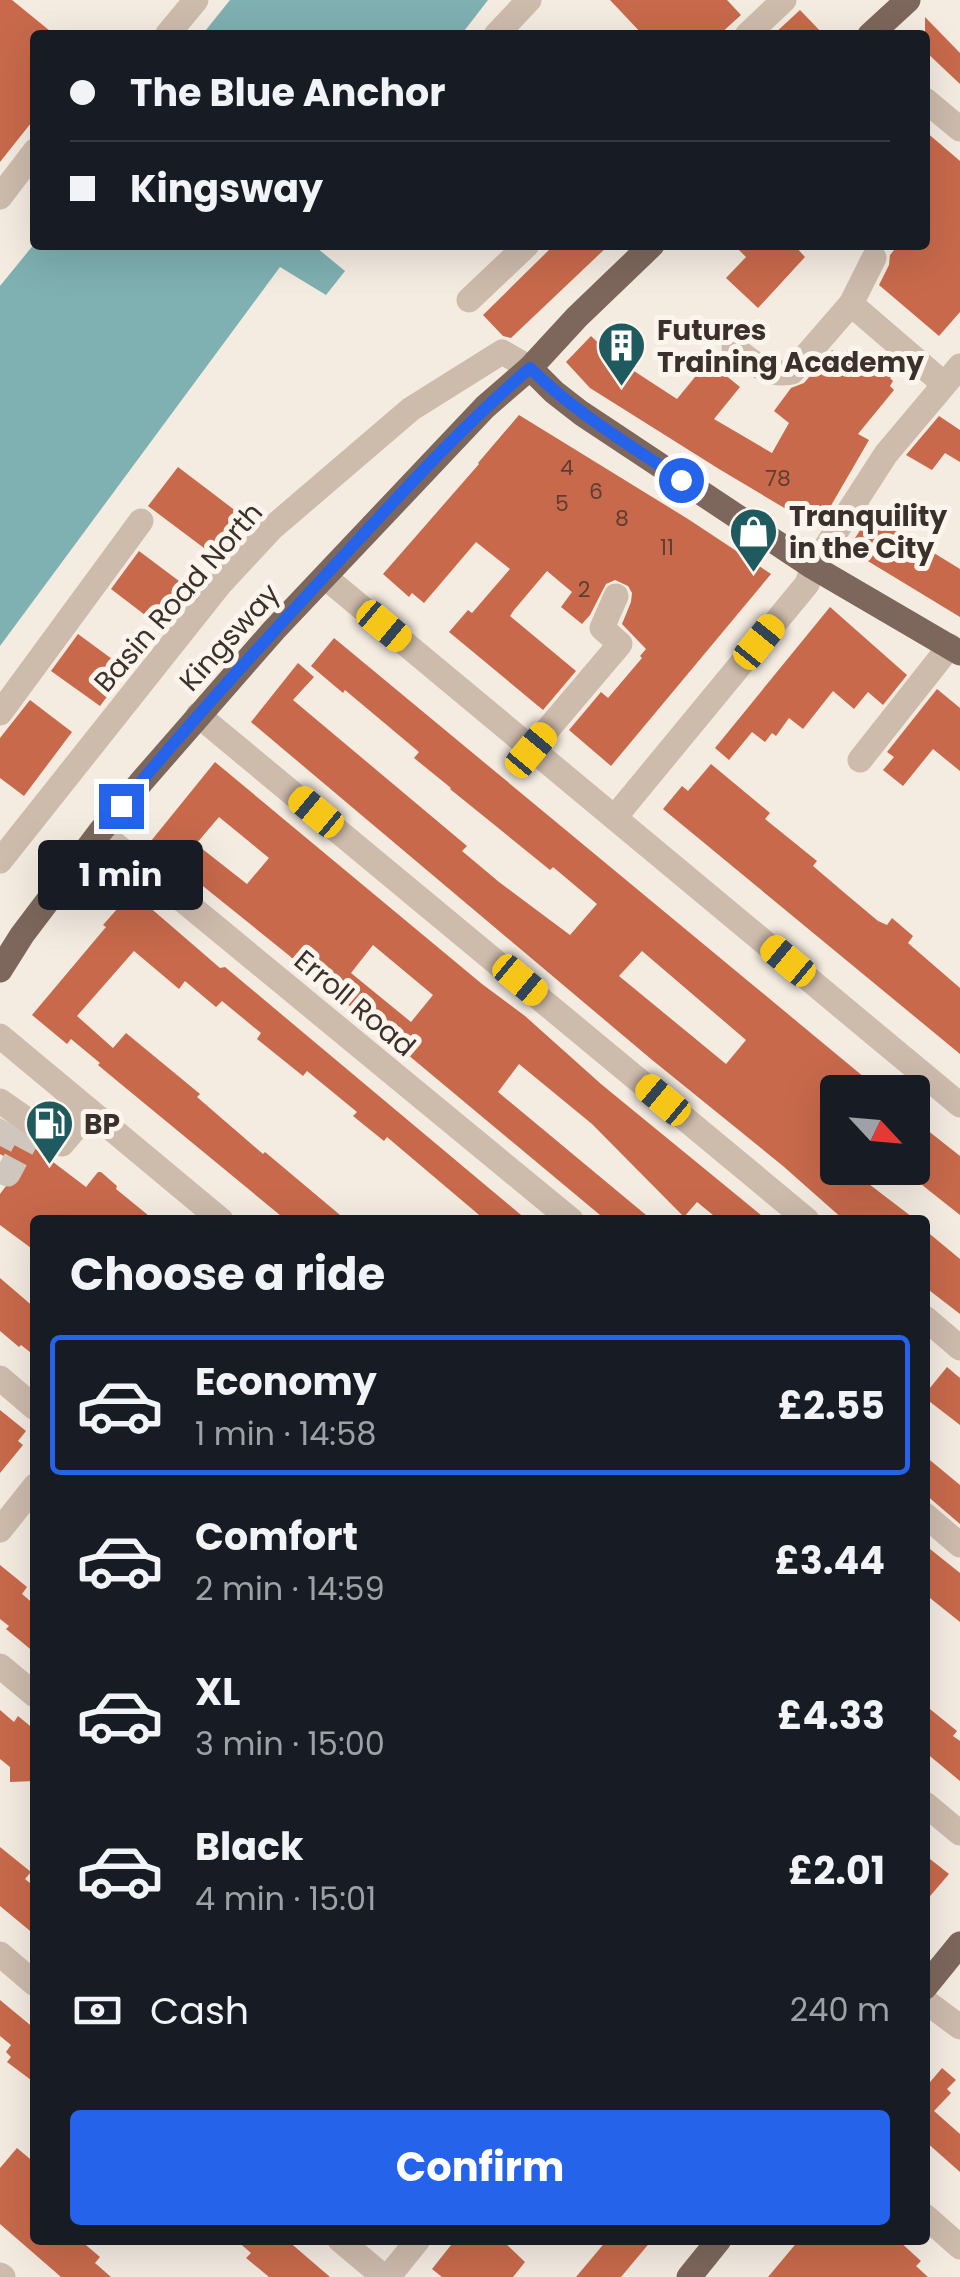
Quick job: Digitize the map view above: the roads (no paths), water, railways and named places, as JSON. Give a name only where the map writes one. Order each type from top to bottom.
[{"type":"main road","points":[[875,30],[908,0]]},
{"type":"main road","name":"Kingsway","points":[[0,970],[100,832],[198,716],[485,407],[530,368],[647,250]]},
{"type":"main road","points":[[530,368],[581,413],[814,567],[955,649]]},
{"type":"main road","points":[[930,1981],[960,1944]]},
{"type":"main road","points":[[689,2277],[715,2245]]},
{"type":"street","points":[[171,30],[196,0]]},
{"type":"street","points":[[501,30],[530,0]]},
{"type":"street","points":[[746,0],[766,17]]},
{"type":"street","points":[[930,104],[960,129]]},
{"type":"street","points":[[0,196],[30,158]]},
{"type":"street","points":[[469,300],[518,250]]},
{"type":"street","points":[[734,348],[767,372],[792,372],[851,304],[874,258]]},
{"type":"street","points":[[615,818],[807,584],[886,454],[952,375],[851,304]]},
{"type":"street","name":"Basin Road North","points":[[0,861],[10,829],[272,528],[411,409],[502,352],[530,368]]},
{"type":"street","points":[[0,713],[141,521]]},
{"type":"street","points":[[324,576],[960,1105]]},
{"type":"street","points":[[531,750],[620,644],[602,628],[616,596]]},
{"type":"street","points":[[860,760],[955,649]]},
{"type":"street","points":[[198,716],[801,1215]]},
{"type":"street","name":"Erroll Road","points":[[100,832],[564,1215]]},
{"type":"street","points":[[0,1036],[215,1215]]},
{"type":"street","points":[[0,1102],[62,1144],[90,1111]]},
{"type":"street","points":[[0,1378],[30,1404]]},
{"type":"street","points":[[0,1530],[30,1492]]},
{"type":"street","points":[[930,1519],[960,1545]]},
{"type":"street","points":[[0,1666],[30,1691]]},
{"type":"street","points":[[930,1808],[960,1833]]},
{"type":"street","points":[[0,1954],[30,1980]]},
{"type":"street","points":[[930,2004],[960,2027]]},
{"type":"street","points":[[930,2221],[960,2248]]},
{"type":"street","points":[[346,2245],[386,2277],[414,2245]]},
{"type":"water","points":[[230,0],[488,0],[465,30],[206,30]]},
{"type":"water","points":[[30,249],[319,250],[345,271],[326,295],[280,267],[0,646],[0,286]]},
{"type":"tunnel","points":[[0,1146],[17,1113]]},
{"type":"tunnel","points":[[0,1171],[8,1174],[34,1125]]},
{"type":"place","name":"Futures Training Academy","points":[[622,388]]},
{"type":"place","name":"Tranquility in the City","points":[[754,574]]},
{"type":"place","name":"BP","points":[[49,1166]]}]
